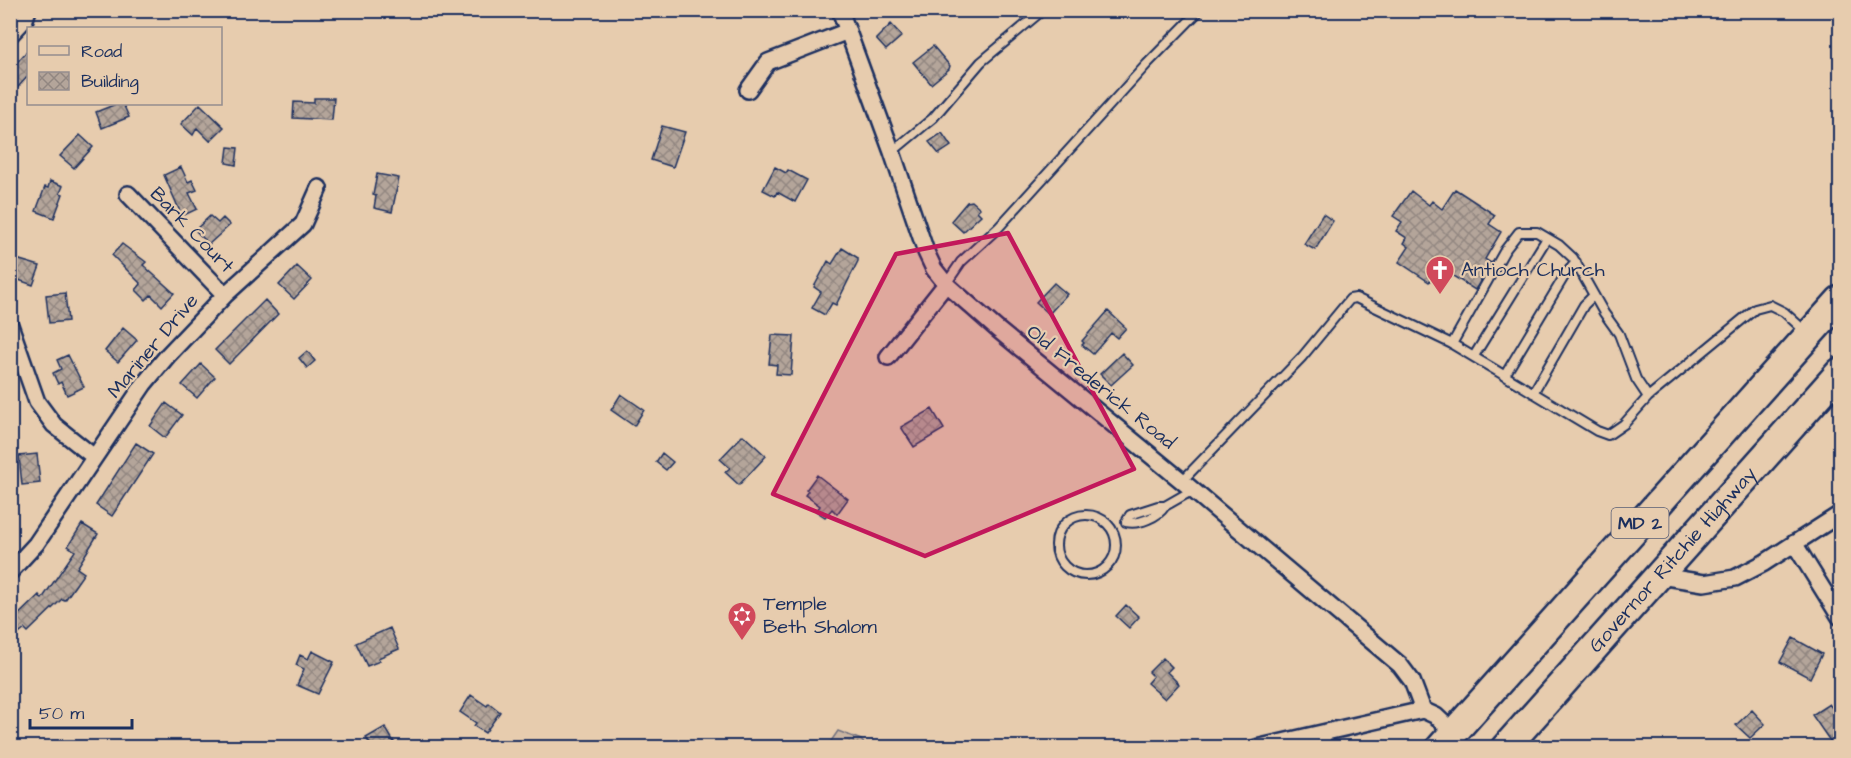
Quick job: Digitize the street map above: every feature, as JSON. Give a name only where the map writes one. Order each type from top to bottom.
[{"type":"highway","name":"MD 2","points":[[1447,740],[1840,300]]},
{"type":"highway","name":"Governor Ritchie Highway","points":[[1505,747],[1840,372]]},
{"type":"street","points":[[10,35],[25,19],[28,10]]},
{"type":"street","name":"Old Frederick Road","points":[[840,10],[926,252],[934,269],[946,284],[1400,665],[1412,681],[1423,710]]},
{"type":"street","points":[[748,90],[768,62],[848,32]]},
{"type":"street","name":"Mariner Drive","points":[[10,572],[36,544],[144,384],[225,295],[303,224],[319,188]]},
{"type":"street","name":"Bark Court","points":[[128,194],[225,295]]},
{"type":"street","points":[[888,357],[946,284]]},
{"type":"street","points":[[10,325],[37,402],[54,425],[94,457]]},
{"type":"street","points":[[1660,576],[1704,583],[1736,578],[1840,514]]},
{"type":"street","points":[[1794,543],[1840,617]]},
{"type":"street","points":[[1257,747],[1423,710],[1436,716],[1447,740]]},
{"type":"lane","points":[[892,152],[933,118],[981,62],[1043,10]]},
{"type":"lane","points":[[946,284],[961,262],[999,227],[1147,64],[1200,10]]},
{"type":"lane","points":[[1452,344],[1505,250],[1519,232],[1537,232],[1559,245],[1576,262],[1619,334],[1636,379],[1648,398]]},
{"type":"lane","points":[[1474,356],[1547,238]]},
{"type":"lane","points":[[1505,375],[1565,275],[1576,262]]},
{"type":"lane","points":[[1533,393],[1584,305],[1594,295]]},
{"type":"lane","points":[[1112,528],[1126,522],[1130,515],[1165,506],[1188,486],[1350,299],[1356,298],[1452,344],[1597,431],[1608,435],[1624,424],[1648,398],[1755,309],[1770,305],[1784,312],[1809,335]]},
{"type":"lane","points":[[1078,515],[1097,516],[1112,528],[1117,548],[1108,567],[1100,573],[1079,575],[1062,564],[1057,555],[1057,535],[1069,519],[1078,515]]},
{"type":"lane","points":[[1324,732],[1328,747]]},
{"type":"highlighted area","points":[[1008,233],[1134,469],[925,556],[773,494],[896,254]]},
{"type":"green space","points":[[838,731],[861,740],[867,747],[827,747]]},
{"type":"building","points":[[891,24],[902,36],[886,50],[876,39]]},
{"type":"building","points":[[933,46],[950,66],[931,84],[913,62]]},
{"type":"building","points":[[27,51],[27,77],[10,96],[10,70]]},
{"type":"building","points":[[314,98],[334,98],[332,120],[293,118],[294,102],[314,103]]},
{"type":"building","points":[[114,105],[123,105],[129,117],[102,128],[96,112]]},
{"type":"building","points":[[201,105],[224,127],[210,141],[197,128],[193,135],[181,124]]},
{"type":"building","points":[[662,126],[685,132],[673,167],[651,160]]},
{"type":"building","points":[[942,133],[951,146],[939,154],[929,142]]},
{"type":"building","points":[[80,135],[93,147],[74,168],[60,156]]},
{"type":"building","points":[[228,147],[238,148],[236,165],[226,163]]},
{"type":"building","points":[[181,167],[188,182],[192,180],[197,190],[189,193],[197,209],[182,216],[164,175]]},
{"type":"building","points":[[775,167],[786,173],[788,170],[807,180],[795,202],[777,192],[775,196],[763,190]]},
{"type":"building","points":[[377,174],[399,178],[392,212],[374,208],[376,196],[373,195]]},
{"type":"building","points":[[50,181],[63,186],[60,193],[63,194],[54,218],[36,211],[45,187],[48,188]]},
{"type":"building","points":[[1455,189],[1495,215],[1489,224],[1501,232],[1485,259],[1491,263],[1475,290],[1439,267],[1429,282],[1399,262],[1409,247],[1404,243],[1407,238],[1396,231],[1402,222],[1393,216],[1411,191],[1429,205],[1432,201],[1442,209]]},
{"type":"building","points":[[972,201],[980,208],[977,211],[981,215],[963,232],[951,221],[967,202]]},
{"type":"building","points":[[1323,214],[1333,221],[1315,250],[1304,244]]},
{"type":"building","points":[[210,216],[218,223],[223,218],[230,225],[209,244],[195,230]]},
{"type":"building","points":[[122,244],[146,262],[143,265],[174,293],[162,306],[151,295],[146,300],[136,290],[141,284],[112,255]]},
{"type":"building","points":[[842,248],[858,258],[858,261],[836,305],[832,303],[825,315],[812,308],[821,292],[814,287],[828,261],[832,264]]},
{"type":"building","points":[[10,257],[40,266],[33,285],[10,277]]},
{"type":"building","points":[[297,266],[312,280],[294,299],[279,285]]},
{"type":"building","points":[[1054,283],[1067,294],[1049,314],[1036,302]]},
{"type":"building","points":[[65,293],[68,321],[49,323],[46,295]]},
{"type":"building","points":[[265,300],[278,314],[229,364],[215,350]]},
{"type":"building","points":[[1108,311],[1126,328],[1117,338],[1111,333],[1093,354],[1082,345],[1084,343],[1082,341]]},
{"type":"building","points":[[123,328],[137,340],[118,362],[105,351]]},
{"type":"building","points":[[772,335],[794,336],[791,375],[776,374],[777,365],[769,364]]},
{"type":"building","points":[[307,351],[315,361],[307,368],[299,358]]},
{"type":"building","points":[[1122,353],[1133,365],[1111,385],[1100,374]]},
{"type":"building","points":[[68,355],[84,387],[67,395],[61,382],[58,384],[53,373],[61,369],[57,360]]},
{"type":"building","points":[[201,364],[215,377],[197,398],[182,385]]},
{"type":"building","points":[[621,394],[644,410],[634,426],[611,410]]},
{"type":"building","points":[[166,403],[182,415],[165,438],[150,426]]},
{"type":"building","points":[[932,409],[944,429],[914,447],[901,427]]},
{"type":"building","points":[[743,435],[766,456],[739,485],[725,472],[730,468],[720,459]]},
{"type":"building","points":[[136,443],[153,454],[112,516],[96,505]]},
{"type":"building","points":[[662,453],[673,462],[666,470],[656,462]]},
{"type":"building","points":[[37,454],[40,483],[22,485],[19,456]]},
{"type":"building","points":[[817,475],[848,499],[837,514],[832,509],[825,517],[816,511],[820,506],[805,495]]},
{"type":"building","points":[[82,524],[98,534],[77,568],[84,573],[65,600],[62,599],[28,632],[25,629],[10,641],[10,623],[39,595],[42,599],[75,551],[68,546]]},
{"type":"building","points":[[1126,605],[1139,617],[1129,628],[1116,616]]},
{"type":"building","points":[[390,628],[399,649],[378,658],[380,661],[367,666],[356,643]]},
{"type":"building","points":[[1793,638],[1822,654],[1810,678],[1780,662]]},
{"type":"building","points":[[312,651],[334,662],[318,694],[297,685],[304,669],[296,665],[300,655],[308,659]]},
{"type":"building","points":[[1163,658],[1172,667],[1167,672],[1179,684],[1165,699],[1147,683],[1153,676],[1149,672]]},
{"type":"building","points":[[471,695],[487,706],[489,703],[500,712],[485,733],[474,726],[476,723],[460,712]]},
{"type":"building","points":[[1829,704],[1840,718],[1840,738],[1832,744],[1812,715]]},
{"type":"building","points":[[1752,710],[1765,724],[1750,738],[1736,725]]},
{"type":"building","points":[[385,727],[397,747],[372,747],[366,738]]},
{"type":"place","name":"Antioch Church","points":[[1440,296]]},
{"type":"place","name":"Temple Beth Shalom","points":[[742,642]]}]
